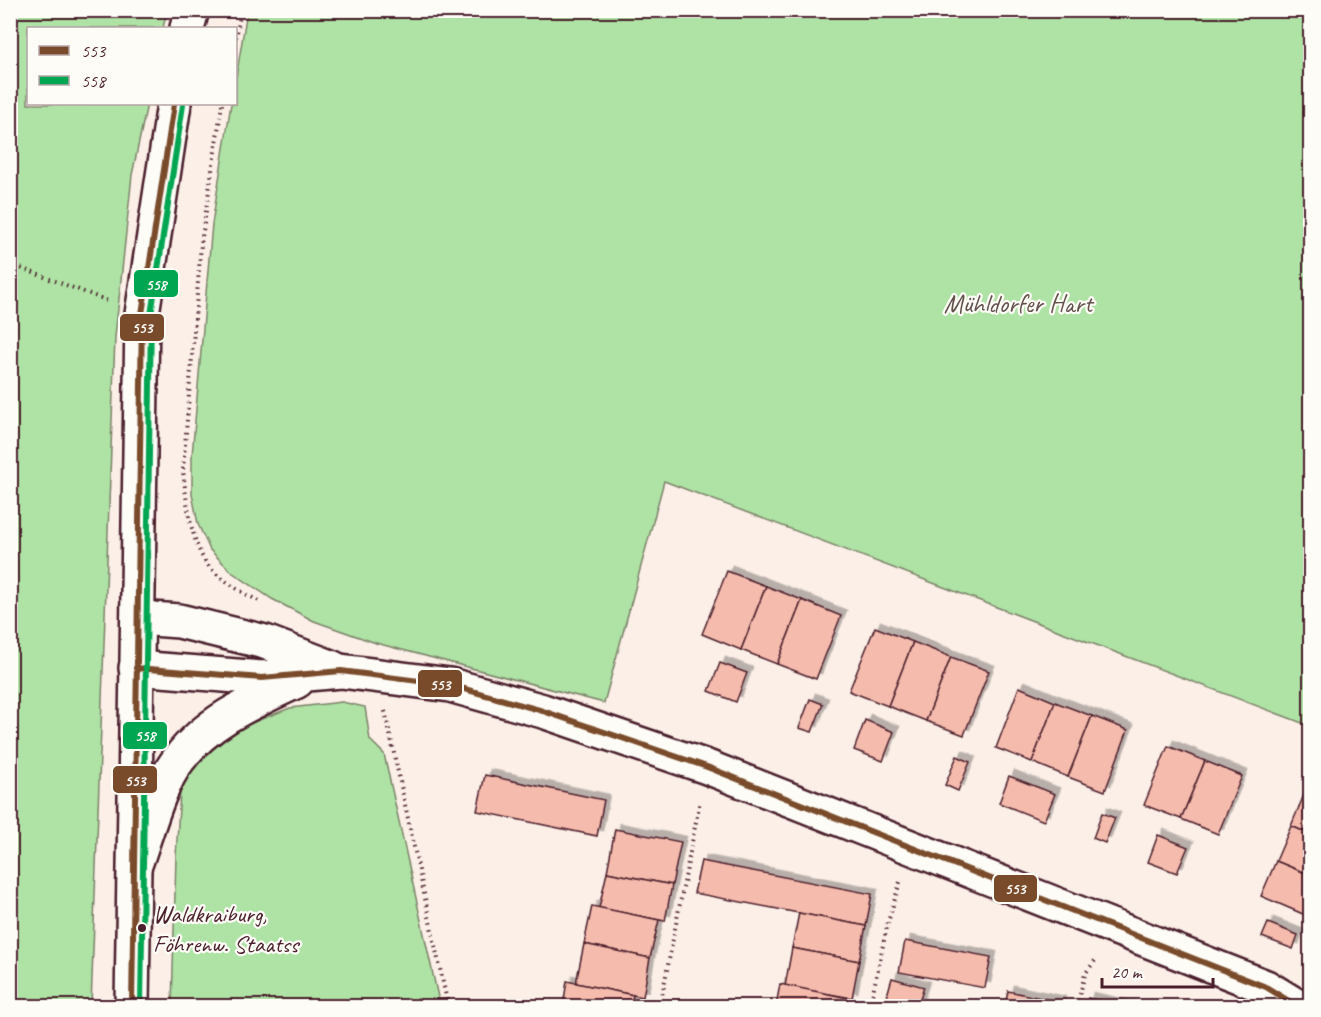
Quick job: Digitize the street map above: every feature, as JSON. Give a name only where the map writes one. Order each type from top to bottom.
[{"type":"street","points":[[188,27],[192,10]]},
{"type":"street","points":[[132,1006],[142,314],[174,105]]},
{"type":"street","points":[[138,618],[179,621],[265,642],[327,672]]},
{"type":"street","points":[[136,668],[262,678],[327,672],[376,674],[450,685],[543,711],[707,767],[1119,928],[1266,987],[1297,1006]]},
{"type":"street","points":[[134,866],[165,784],[178,760],[209,729],[243,706],[327,672]]},
{"type":"path","points":[[237,32],[241,10]]},
{"type":"path","points":[[222,105],[201,244],[183,470],[187,503],[194,532],[205,561],[232,587],[264,604]]},
{"type":"path","points":[[10,264],[142,314]]},
{"type":"path","points":[[376,674],[448,1006]]},
{"type":"path","points":[[660,1006],[707,767]]},
{"type":"path","points":[[870,1006],[888,922],[910,847]]},
{"type":"path","points":[[1077,1006],[1085,974],[1119,928]]},
{"type":"green space","points":[[10,11],[167,11],[163,27],[27,27],[27,105],[147,105],[132,175],[115,337],[91,1006],[11,1006]]},
{"type":"green space","name":"Mühldorfer Hart","points":[[247,11],[1310,11],[1310,726],[664,481],[604,703],[376,643],[314,621],[272,599],[233,573],[210,550],[198,524],[192,494],[192,456],[212,224],[231,105],[237,105],[237,72]]},
{"type":"green space","points":[[342,702],[365,707],[370,740],[384,754],[440,1006],[172,1006],[180,792],[200,756],[228,732],[290,708]]},
{"type":"building","points":[[727,571],[766,586],[741,650],[702,634]]},
{"type":"building","points":[[766,586],[802,600],[777,664],[741,650]]},
{"type":"building","points":[[802,600],[841,616],[816,679],[777,664]]},
{"type":"building","points":[[875,627],[913,642],[888,706],[849,691]]},
{"type":"building","points":[[913,642],[951,657],[926,721],[888,706]]},
{"type":"building","points":[[951,657],[989,671],[964,735],[926,721]]},
{"type":"building","points":[[720,663],[747,673],[736,702],[709,691]]},
{"type":"building","points":[[1019,687],[1055,702],[1032,762],[996,748]]},
{"type":"building","points":[[810,699],[823,704],[812,732],[799,728]]},
{"type":"building","points":[[1055,702],[1092,716],[1068,777],[1032,762]]},
{"type":"building","points":[[1092,716],[1128,730],[1105,791],[1068,777]]},
{"type":"building","points":[[865,720],[894,732],[883,761],[854,750]]},
{"type":"building","points":[[1168,746],[1205,761],[1181,819],[1144,805]]},
{"type":"building","points":[[957,756],[970,762],[958,791],[945,785]]},
{"type":"building","points":[[1205,761],[1242,776],[1218,834],[1181,819]]},
{"type":"building","points":[[485,775],[604,800],[597,836],[477,811]]},
{"type":"building","points":[[1009,776],[1055,794],[1044,821],[999,803]]},
{"type":"building","points":[[1306,790],[1310,792],[1310,834],[1291,826]]},
{"type":"building","points":[[1102,813],[1115,818],[1105,843],[1093,838]]},
{"type":"building","points":[[1291,826],[1310,834],[1310,875],[1276,861]]},
{"type":"building","points":[[615,829],[681,842],[672,885],[607,872]]},
{"type":"building","points":[[1158,835],[1188,847],[1177,873],[1148,862]]},
{"type":"building","points":[[701,861],[872,894],[866,926],[694,893]]},
{"type":"building","points":[[1276,861],[1310,875],[1310,917],[1261,896]]},
{"type":"building","points":[[607,872],[672,885],[665,921],[599,908]]},
{"type":"building","points":[[592,906],[659,920],[650,958],[584,944]]},
{"type":"building","points":[[799,913],[866,926],[859,961],[792,948]]},
{"type":"building","points":[[1268,923],[1298,935],[1293,949],[1262,937]]},
{"type":"building","points":[[905,941],[991,957],[985,988],[899,972]]},
{"type":"building","points":[[584,944],[650,958],[643,997],[576,983]]},
{"type":"building","points":[[792,948],[859,961],[852,998],[785,986]]},
{"type":"building","points":[[892,978],[924,987],[918,1006],[886,999]]},
{"type":"building","points":[[567,981],[633,995],[631,1006],[563,1006]]},
{"type":"building","points":[[780,984],[848,998],[846,1006],[776,1006]]},
{"type":"building","points":[[1008,991],[1060,1002],[1059,1006],[1005,1006]]},
{"type":"building","points":[[1088,998],[1124,1006],[1086,1006]]},
{"type":"transit line","name":"553","points":[[132,1006],[142,314],[174,105]]},
{"type":"transit line","name":"558","points":[[141,1006],[151,315],[183,105]]},
{"type":"transit line","name":"553","points":[[136,668],[262,678],[341,671],[450,685],[543,711],[707,767],[1266,987],[1297,1006]]},
{"type":"place","name":"Waldkraiburg, Föhrenw. Staatss","points":[[142,928]]}]
